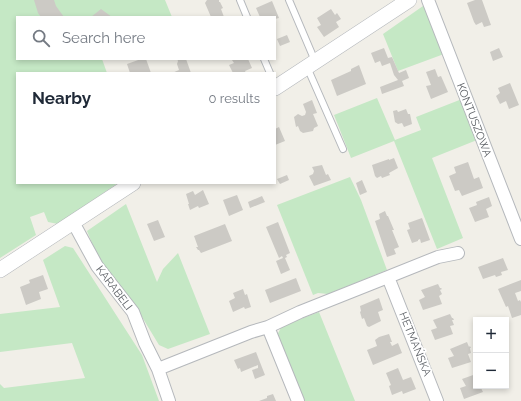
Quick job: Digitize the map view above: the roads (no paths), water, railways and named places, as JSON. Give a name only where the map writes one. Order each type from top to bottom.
[{"type":"street","points":[[276,86],[312,65],[409,0]]},
{"type":"street","name":"KONTUSZOWA","points":[[428,0],[521,239]]},
{"type":"street","points":[[0,270],[130,184]]},
{"type":"street","name":"KARABELI","points":[[73,222],[97,266],[133,312],[145,343],[158,369],[169,401]]},
{"type":"street","points":[[158,369],[251,332],[268,327],[300,312],[390,282],[420,263],[438,257],[458,254]]},
{"type":"street","name":"HETMAŃSKA","points":[[390,282],[437,401]]},
{"type":"street","points":[[268,327],[298,401]]},
{"type":"lane","points":[[240,0],[247,16]]},
{"type":"lane","points":[[289,0],[343,149]]},
{"type":"lane","points":[[264,60],[270,72]]}]
